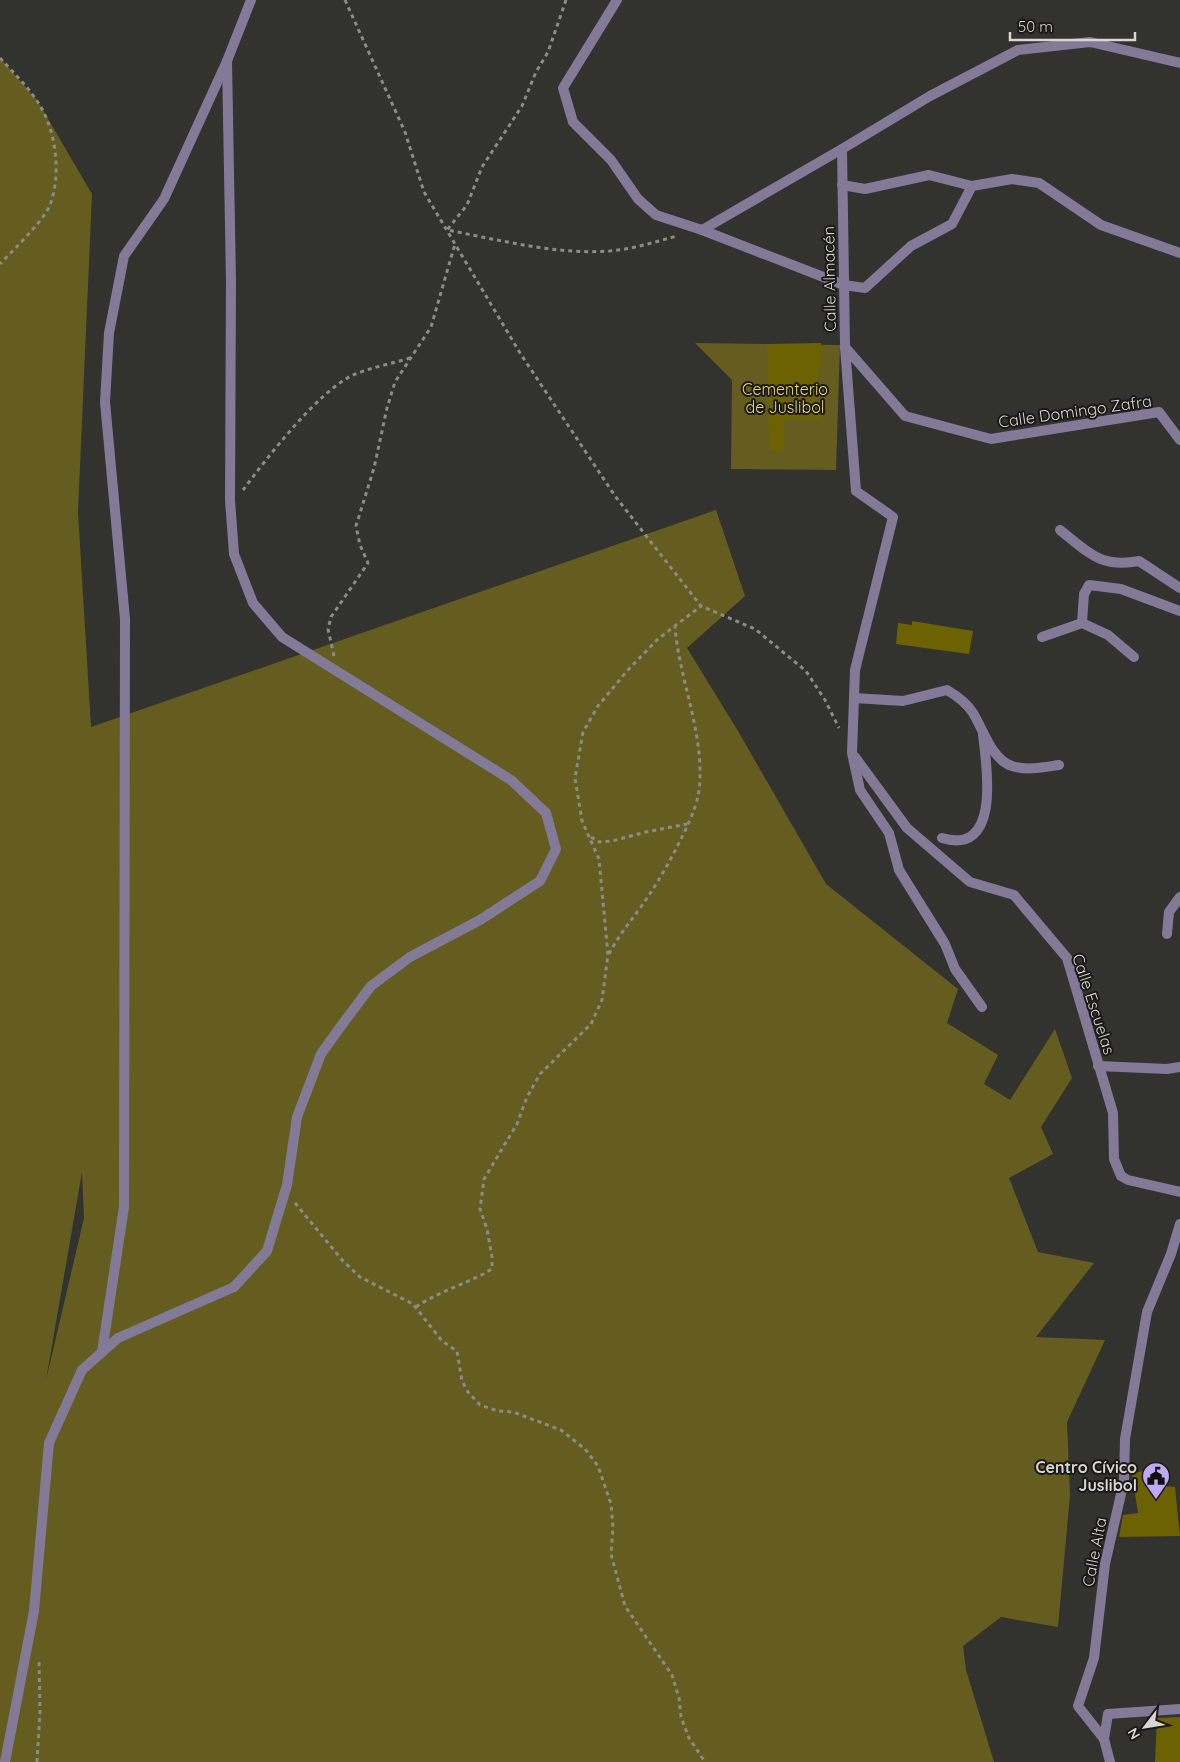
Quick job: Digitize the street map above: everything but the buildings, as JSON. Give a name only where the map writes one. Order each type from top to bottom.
[{"type":"street","points":[[102,1352],[124,1207],[125,619],[105,402],[108,333],[124,256],[164,199],[227,61],[251,0]]},
{"type":"street","points":[[617,0],[563,88],[573,122],[611,160],[638,199],[656,214],[844,285],[865,288],[911,246],[952,224],[972,186]]},
{"type":"street","points":[[702,230],[930,96],[1018,50],[1090,42],[1180,63]]},
{"type":"street","points":[[4,1762],[34,1611],[49,1443],[82,1370],[118,1338],[234,1287],[267,1251],[284,1194],[297,1116],[321,1054],[371,986],[410,957],[480,920],[540,882],[556,849],[546,813],[511,780],[282,637],[253,603],[234,554],[230,500],[231,282],[227,61]]},
{"type":"street","name":"Calle Almacén","points":[[842,148],[845,347],[856,491],[893,517],[855,670],[852,753],[860,790],[889,833],[900,870],[945,944],[955,969],[982,1007]]},
{"type":"street","points":[[842,185],[864,189],[929,175],[972,186],[1012,179],[1039,183],[1101,225],[1180,253]]},
{"type":"street","name":"Calle Domingo Zafra","points":[[845,347],[905,416],[991,439],[1159,412],[1180,440]]},
{"type":"street","points":[[1060,530],[1104,562],[1122,564],[1139,561],[1180,588]]},
{"type":"street","points":[[1082,622],[1084,594],[1089,584],[1121,589],[1180,611]]},
{"type":"street","points":[[1042,637],[1082,622],[1108,635],[1134,657]]},
{"type":"street","points":[[854,698],[903,701],[947,690],[960,698],[972,712],[1002,760],[1012,766],[1032,768],[1059,765]]},
{"type":"street","points":[[942,838],[960,841],[969,838],[980,824],[988,805],[988,777],[982,729]]},
{"type":"street","name":"Calle Escuelas","points":[[852,753],[906,828],[970,882],[1014,896],[1067,958],[1113,1113],[1114,1159],[1121,1176],[1128,1180],[1180,1192]]},
{"type":"street","points":[[1166,934],[1169,912],[1180,898]]},
{"type":"street","points":[[1098,1066],[1167,1069],[1180,1067]]},
{"type":"street","name":"Calle Alta","points":[[1110,1762],[1104,1739],[1078,1706],[1094,1658],[1105,1564],[1124,1480],[1125,1439],[1147,1312],[1171,1254],[1180,1224]]},
{"type":"street","points":[[1104,1739],[1108,1714],[1180,1709]]},
{"type":"path","points":[[345,0],[404,132],[424,192],[520,353],[615,496],[701,606],[754,629],[806,671],[826,700],[852,753]]},
{"type":"path","points":[[447,230],[467,205],[482,167],[522,106],[536,72],[548,52],[566,0]]},
{"type":"path","points":[[0,58],[37,100],[53,135],[56,172],[49,206],[27,236],[0,264]]},
{"type":"path","points":[[447,230],[575,251],[610,251],[640,247],[702,230]]},
{"type":"path","points":[[338,672],[328,629],[332,616],[368,563],[360,544],[356,526],[374,468],[395,382],[431,327],[455,244]]},
{"type":"path","points":[[230,500],[242,491],[305,415],[351,376],[410,358]]},
{"type":"path","points":[[416,1307],[430,1297],[473,1280],[492,1269],[487,1229],[480,1209],[484,1179],[517,1124],[527,1097],[540,1074],[591,1024],[602,1000],[608,955],[599,859],[579,809],[575,778],[583,732],[598,706],[627,671],[658,639],[701,606]]},
{"type":"path","points":[[608,955],[618,937],[654,888],[687,824],[698,796],[698,751],[691,707],[677,649],[675,627]]},
{"type":"path","points":[[590,836],[599,842],[612,841],[687,824]]},
{"type":"path","points":[[284,1194],[306,1215],[343,1261],[360,1277],[416,1307],[442,1341],[458,1351],[462,1381],[468,1392],[480,1405],[498,1411],[513,1412],[561,1430],[585,1449],[598,1466],[611,1504],[613,1528],[611,1554],[625,1606],[672,1675],[679,1698],[681,1717],[689,1738],[705,1762]]},
{"type":"path","points":[[37,1762],[40,1712],[40,1664],[38,1654]]},
{"type":"green space","points":[[0,58],[37,100],[92,194],[78,512],[91,727],[716,510],[745,596],[687,648],[738,731],[826,884],[958,989],[947,1023],[998,1055],[984,1084],[1010,1100],[1055,1029],[1072,1078],[1041,1127],[1053,1154],[1009,1178],[1038,1252],[1094,1263],[1036,1337],[1105,1340],[1067,1422],[1070,1495],[1058,1627],[1001,1617],[963,1646],[966,1670],[994,1762],[0,1762]],"holes":[[[82,1172],[84,1218],[46,1380]]]},
{"type":"green space","name":"Cementerio de Juslibol","points":[[695,343],[840,345],[836,470],[731,469],[732,380]]},
{"type":"place","name":"Centro Cívico Juslibol","points":[[1156,1500]]}]
